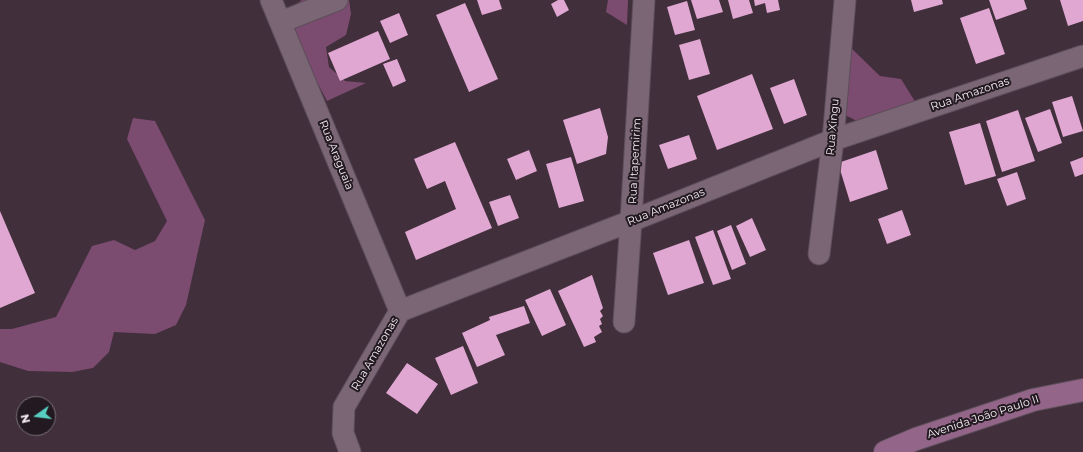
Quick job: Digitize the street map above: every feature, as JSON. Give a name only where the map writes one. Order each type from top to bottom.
[{"type":"main road","name":"Avenida João Paulo II","points":[[885,452],[916,439],[1033,400],[1083,390]]},
{"type":"street","name":"Rua Araguaia","points":[[271,0],[400,311]]},
{"type":"street","points":[[281,22],[337,0]]},
{"type":"street","name":"Rua Itapemirim","points":[[624,322],[644,0]]},
{"type":"street","name":"Rua Xingu","points":[[819,254],[833,140],[845,0]]},
{"type":"street","name":"Rua Amazonas","points":[[350,452],[342,433],[344,406],[400,311],[833,140],[1083,56]]},
{"type":"shaded area","points":[[302,0],[349,0],[351,14],[346,35],[326,47],[329,67],[345,81],[366,83],[327,101],[300,50],[291,8]]},
{"type":"shaded area","points":[[608,0],[628,0],[627,25],[606,12]]},
{"type":"shaded area","points":[[849,46],[880,76],[901,79],[916,103],[859,122],[845,115]]},
{"type":"shaded area","points":[[133,118],[155,121],[205,220],[186,305],[176,325],[155,334],[114,332],[109,352],[93,368],[72,372],[28,371],[0,362],[0,329],[12,329],[56,317],[92,246],[114,240],[135,250],[155,241],[167,221],[127,139]]},
{"type":"building","points":[[477,0],[499,0],[502,9],[482,15]]},
{"type":"building","points":[[558,0],[564,0],[569,10],[557,17],[551,4]]},
{"type":"building","points":[[691,0],[719,0],[723,12],[697,19]]},
{"type":"building","points":[[728,0],[749,0],[753,13],[733,19]]},
{"type":"building","points":[[754,0],[778,0],[780,10],[767,13],[765,3],[755,6]]},
{"type":"building","points":[[911,0],[942,0],[943,4],[914,12]]},
{"type":"building","points":[[989,0],[1024,0],[1027,9],[996,20]]},
{"type":"building","points":[[1060,0],[1083,0],[1083,21],[1068,26]]},
{"type":"building","points":[[687,1],[695,30],[675,35],[667,7]]},
{"type":"building","points":[[465,3],[498,79],[469,92],[436,15]]},
{"type":"building","points":[[989,8],[1005,54],[976,64],[960,18]]},
{"type":"building","points":[[399,13],[408,35],[390,43],[380,21]]},
{"type":"building","points":[[378,31],[390,59],[340,81],[328,53]]},
{"type":"building","points":[[700,39],[710,74],[689,80],[679,45]]},
{"type":"building","points":[[397,59],[406,81],[393,87],[383,64]]},
{"type":"building","points":[[752,74],[773,129],[717,150],[697,96]]},
{"type":"building","points":[[794,79],[807,115],[784,124],[770,88]]},
{"type":"building","points":[[1072,96],[1083,131],[1063,137],[1052,102]]},
{"type":"building","points":[[600,108],[608,137],[606,154],[577,164],[563,120]]},
{"type":"building","points":[[1050,109],[1062,143],[1038,152],[1025,118]]},
{"type":"building","points":[[1018,110],[1035,161],[1002,172],[986,121]]},
{"type":"building","points":[[980,123],[996,176],[965,185],[949,132]]},
{"type":"building","points":[[689,135],[697,159],[668,169],[659,145]]},
{"type":"building","points":[[455,142],[492,228],[416,260],[405,232],[456,209],[445,181],[427,189],[414,159]]},
{"type":"building","points":[[529,150],[537,171],[516,180],[507,159]]},
{"type":"building","points":[[876,150],[888,189],[850,202],[838,163]]},
{"type":"building","points":[[571,157],[584,201],[559,208],[546,164]]},
{"type":"building","points":[[1083,157],[1083,174],[1075,177],[1070,162]]},
{"type":"building","points":[[1017,172],[1026,199],[1007,206],[997,179]]},
{"type":"building","points":[[510,195],[519,218],[498,226],[489,202]]},
{"type":"building","points":[[902,210],[911,235],[887,244],[878,219]]},
{"type":"building","points":[[0,211],[35,293],[0,308]]},
{"type":"building","points":[[752,218],[766,250],[750,257],[736,226]]},
{"type":"building","points":[[731,225],[746,264],[732,270],[717,231]]},
{"type":"building","points":[[713,230],[731,279],[713,285],[695,237]]},
{"type":"building","points":[[689,240],[704,283],[668,295],[653,253]]},
{"type":"building","points":[[592,275],[603,308],[600,311],[603,316],[600,319],[602,324],[599,326],[602,332],[594,337],[596,342],[584,347],[558,291]]},
{"type":"building","points":[[550,289],[566,325],[542,336],[525,300]]},
{"type":"building","points":[[524,306],[530,323],[496,335],[505,355],[477,367],[462,333],[490,320],[489,317]]},
{"type":"building","points":[[463,346],[478,383],[451,395],[435,358]]},
{"type":"building","points":[[407,363],[438,384],[417,414],[386,393]]}]
